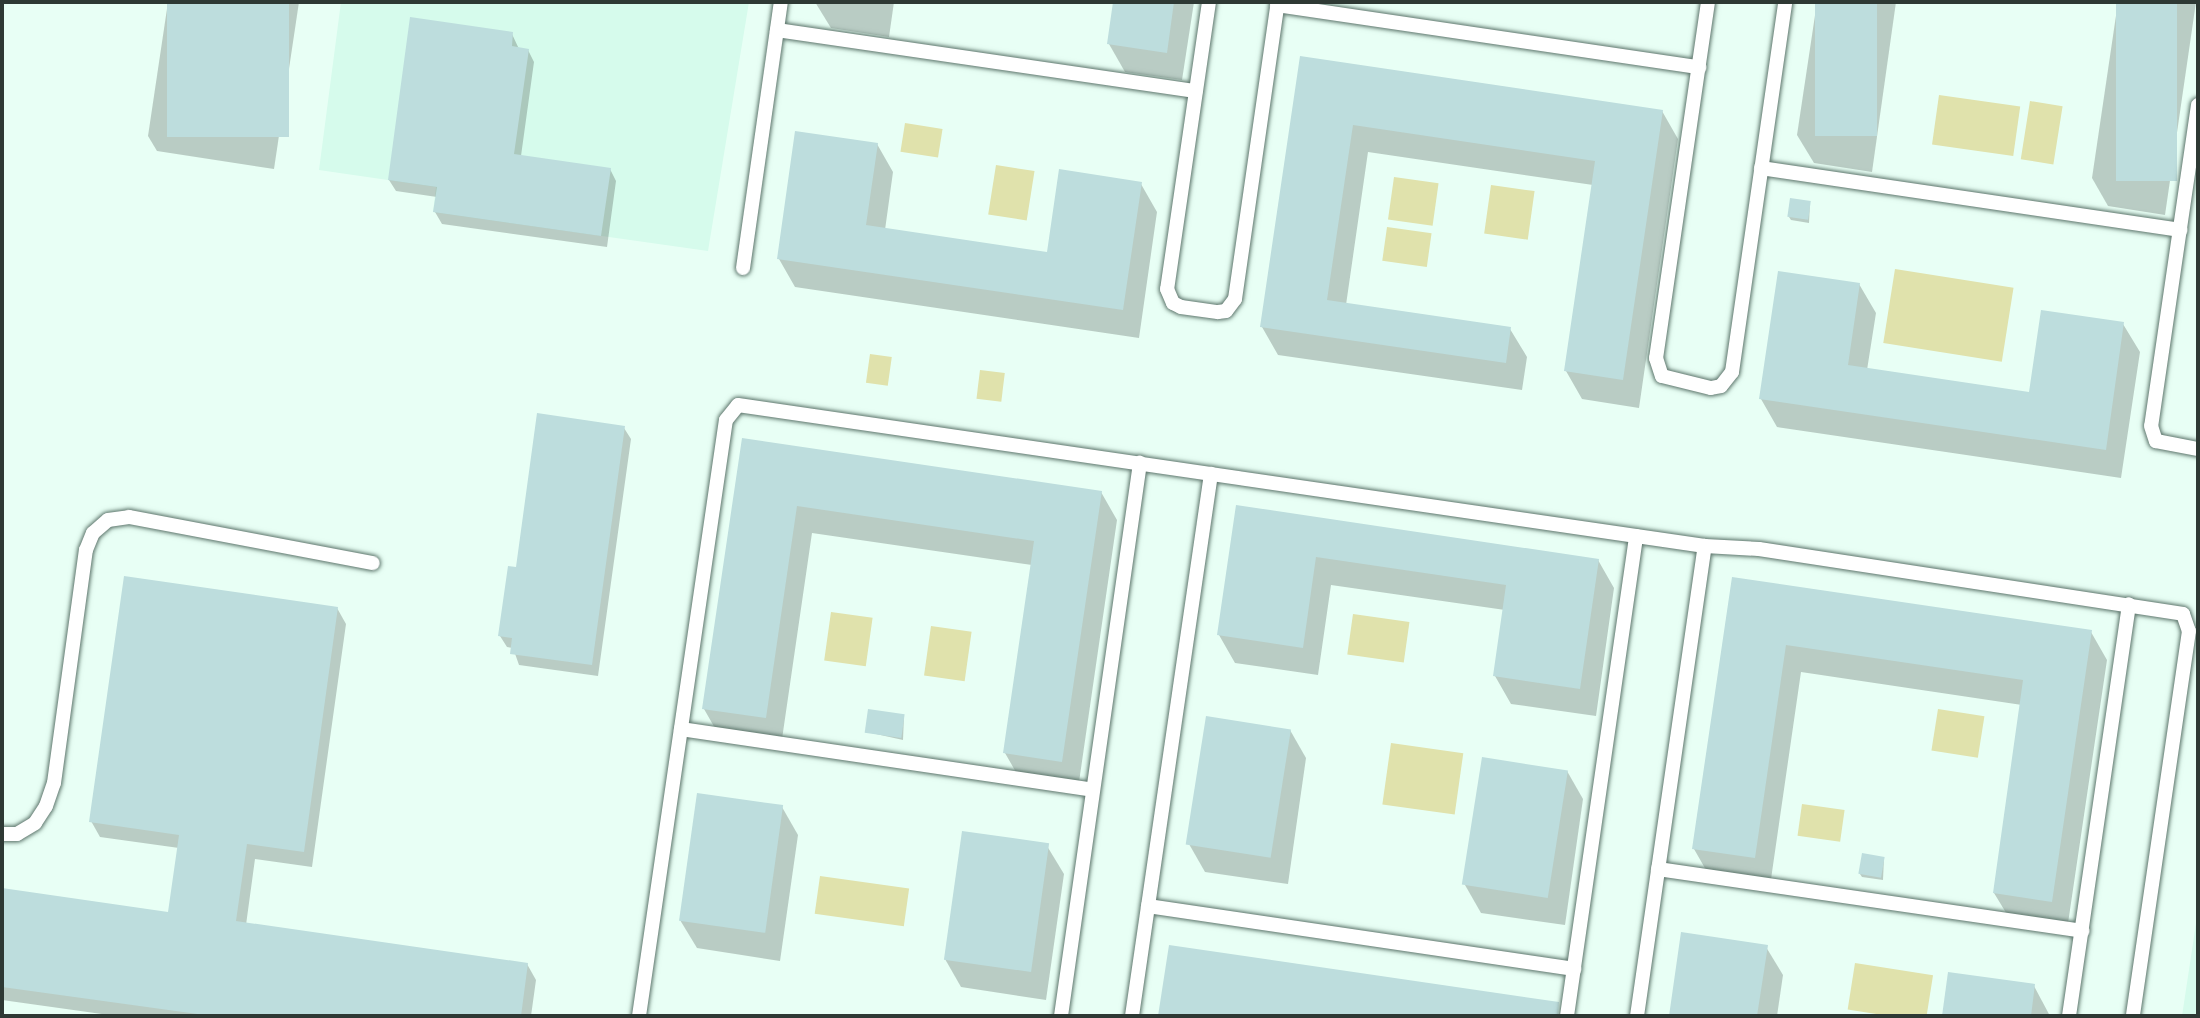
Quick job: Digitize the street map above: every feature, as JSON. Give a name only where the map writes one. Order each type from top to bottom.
[{"type":"lane","points":[[743,268],[781,2]]},
{"type":"lane","points":[[1209,2],[1168,296],[1181,307],[1217,312],[1226,311],[1234,299],[1277,3],[1699,66]]},
{"type":"lane","points":[[1708,2],[1657,358],[1662,376],[1674,382],[1721,386],[1732,372],[1785,2]]},
{"type":"lane","points":[[777,30],[1196,91]]},
{"type":"lane","points":[[2198,105],[2152,434],[2165,444],[2198,449]]},
{"type":"lane","points":[[1761,168],[2180,230]]},
{"type":"lane","points":[[639,1016],[726,420],[738,405],[1705,546],[1759,549],[2183,614],[2189,631],[2133,1016]]},
{"type":"lane","points":[[1060,1016],[1140,463]]},
{"type":"lane","points":[[1132,1016],[1211,474]]},
{"type":"lane","points":[[2,834],[17,834],[35,823],[54,783],[86,550],[93,533],[108,520],[129,517],[373,563]]},
{"type":"lane","points":[[1567,1016],[1636,536]]},
{"type":"lane","points":[[1637,1016],[1705,546]]},
{"type":"lane","points":[[2069,1016],[2129,604]]},
{"type":"lane","points":[[681,729],[1093,790]]},
{"type":"lane","points":[[1658,869],[2081,931]]},
{"type":"lane","points":[[1148,906],[1574,969]]},
{"type":"shaded area","points":[[341,2],[749,2],[708,251],[433,212],[436,187],[319,170]]},
{"type":"shaded area","points":[[2198,910],[2198,1016],[2182,1016]]},
{"type":"green space","points":[[1939,95],[2020,106],[2013,156],[1932,145]]},
{"type":"green space","points":[[2030,101],[2063,106],[2053,164],[2021,159]]},
{"type":"green space","points":[[905,123],[943,129],[938,158],[900,152]]},
{"type":"green space","points":[[996,165],[1035,171],[1027,220],[988,214]]},
{"type":"green space","points":[[1394,177],[1439,183],[1433,226],[1388,220]]},
{"type":"green space","points":[[1491,185],[1535,191],[1528,240],[1484,234]]},
{"type":"green space","points":[[1387,227],[1432,233],[1427,267],[1382,261]]},
{"type":"green space","points":[[1895,269],[2014,288],[2002,362],[1883,343]]},
{"type":"green space","points":[[870,354],[892,357],[888,386],[866,383]]},
{"type":"green space","points":[[980,370],[1005,373],[1001,402],[976,399]]},
{"type":"green space","points":[[831,612],[873,618],[866,666],[824,661]]},
{"type":"green space","points":[[1353,614],[1409,622],[1404,663],[1347,655]]},
{"type":"green space","points":[[931,626],[972,632],[965,681],[924,676]]},
{"type":"green space","points":[[1938,709],[1984,716],[1978,758],[1931,750]]},
{"type":"green space","points":[[1391,743],[1463,753],[1455,815],[1382,804]]},
{"type":"green space","points":[[1802,804],[1845,810],[1840,842],[1798,836]]},
{"type":"green space","points":[[820,876],[909,889],[904,926],[815,914]]},
{"type":"green space","points":[[1855,963],[1933,975],[1927,1016],[1889,1016],[1848,1009]]},
{"type":"building","points":[[167,2],[289,2],[289,137],[167,137]]},
{"type":"building","points":[[1113,2],[1174,2],[1167,53],[1107,44]]},
{"type":"building","points":[[1815,2],[1877,2],[1877,136],[1815,136]]},
{"type":"building","points":[[2116,2],[2177,2],[2177,181],[2116,181]]},
{"type":"building","points":[[410,17],[513,32],[512,46],[529,49],[514,154],[611,168],[601,236],[433,212],[437,187],[388,180]]},
{"type":"building","points":[[1300,56],[1663,110],[1623,380],[1564,371],[1595,161],[1353,125],[1327,300],[1511,327],[1506,363],[1260,327]]},
{"type":"building","points":[[795,131],[878,143],[866,225],[1047,252],[1059,169],[1142,182],[1123,310],[777,259]]},
{"type":"building","points":[[1790,198],[1811,201],[1808,220],[1787,217]]},
{"type":"building","points":[[1778,271],[1860,283],[1848,365],[2029,392],[2041,310],[2124,322],[2106,450],[1759,399]]},
{"type":"building","points":[[537,413],[625,426],[592,665],[510,654],[512,638],[498,636],[508,566],[516,567]]},
{"type":"building","points":[[742,438],[1102,491],[1062,762],[1003,753],[1034,541],[797,506],[766,718],[702,709]]},
{"type":"building","points":[[1236,505],[1599,559],[1580,689],[1493,676],[1506,585],[1316,557],[1303,648],[1217,635]]},
{"type":"building","points":[[124,576],[338,607],[304,852],[247,844],[236,921],[528,963],[521,1016],[212,1016],[2,987],[2,888],[168,912],[179,835],[89,822]]},
{"type":"building","points":[[1732,577],[2092,630],[2052,902],[1993,893],[2023,680],[1786,645],[1755,858],[1692,849]]},
{"type":"building","points":[[868,709],[905,714],[901,738],[865,733]]},
{"type":"building","points":[[1206,716],[1291,729],[1271,858],[1186,844]]},
{"type":"building","points":[[1482,757],[1568,771],[1548,898],[1462,884]]},
{"type":"building","points":[[697,793],[783,805],[765,933],[679,921]]},
{"type":"building","points":[[962,831],[1049,843],[1031,972],[944,960]]},
{"type":"building","points":[[1862,853],[1885,857],[1881,878],[1858,874]]},
{"type":"building","points":[[1681,932],[1768,945],[1757,1016],[1669,1016]]},
{"type":"building","points":[[1169,945],[1559,1002],[1558,1016],[1158,1016]]},
{"type":"building","points":[[1948,972],[2035,984],[2031,1016],[1942,1016]]}]
